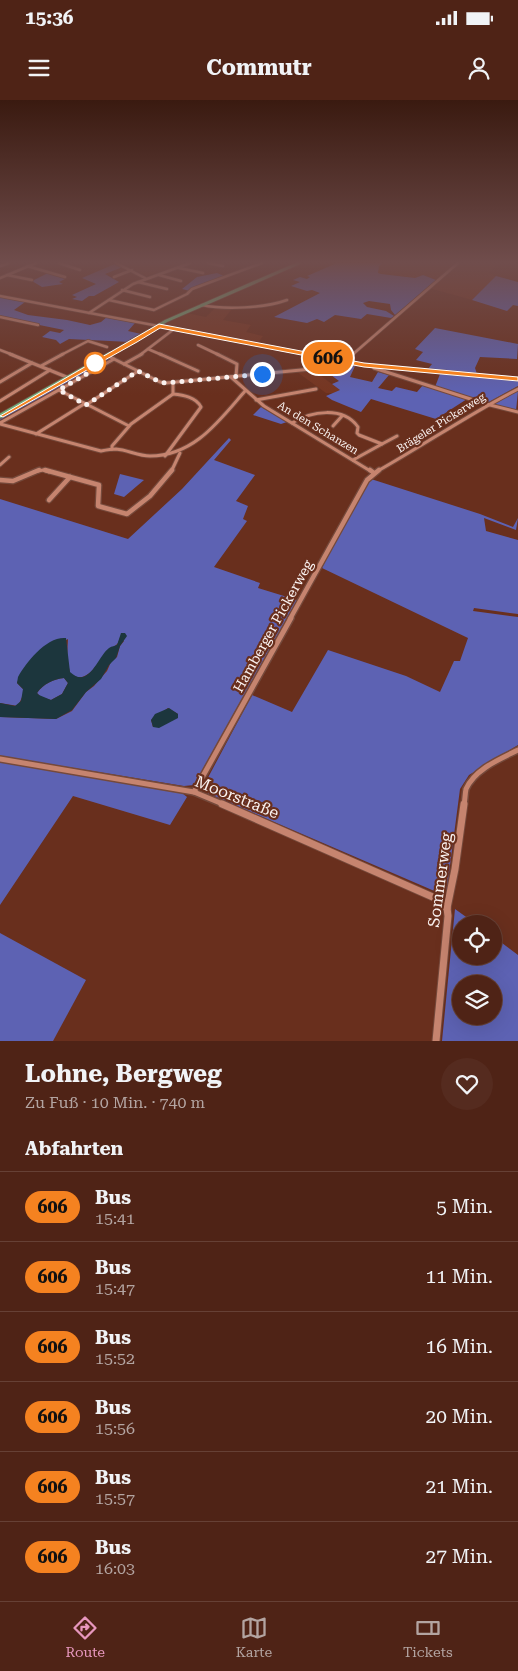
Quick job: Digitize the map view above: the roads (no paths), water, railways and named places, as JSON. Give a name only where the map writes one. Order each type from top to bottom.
[{"type":"main road","points":[[0,416],[159,326],[198,307]]},
{"type":"street","points":[[57,307],[347,362],[518,379]]},
{"type":"street","points":[[89,313],[98,307]]},
{"type":"street","points":[[141,307],[156,310],[162,307]]},
{"type":"street","points":[[108,356],[160,382],[343,366],[348,365],[347,362],[409,307]]},
{"type":"street","points":[[0,317],[38,324]]},
{"type":"street","points":[[124,364],[148,349],[174,328]]},
{"type":"street","points":[[40,366],[88,341],[108,348]]},
{"type":"street","points":[[198,345],[237,364],[236,376]]},
{"type":"street","points":[[148,349],[198,371]]},
{"type":"street","points":[[0,350],[69,378]]},
{"type":"street","points":[[0,424],[114,359]]},
{"type":"street","points":[[0,382],[32,363]]},
{"type":"street","points":[[373,366],[379,370],[486,404],[518,412]]},
{"type":"street","points":[[0,400],[50,370]]},
{"type":"street","points":[[36,434],[138,371]]},
{"type":"street","name":"An den Schanzen","points":[[231,377],[256,400],[374,473]]},
{"type":"street","points":[[173,382],[173,394]]},
{"type":"street","points":[[256,400],[316,389]]},
{"type":"street","name":"Brägeler Pickerweg","points":[[374,473],[426,444],[486,404],[518,389]]},
{"type":"street","points":[[59,390],[129,426]]},
{"type":"street","points":[[0,424],[101,451],[112,449],[149,456],[165,456],[180,453],[202,439],[245,391]]},
{"type":"street","points":[[112,449],[112,446],[129,426],[173,394],[189,397],[199,403],[201,407],[165,456]]},
{"type":"street","points":[[292,423],[306,414],[325,411],[355,422],[359,435],[382,444]]},
{"type":"street","points":[[333,426],[342,416]]},
{"type":"street","points":[[353,460],[397,436]]},
{"type":"street","points":[[0,480],[12,482],[40,470],[70,477],[98,485],[98,506],[123,514],[131,513],[160,485],[178,460],[180,453]]},
{"type":"street","points":[[0,465],[10,457]]},
{"type":"street","name":"Hamberger Pickerweg","points":[[194,792],[367,480],[374,473]]},
{"type":"street","points":[[49,500],[70,477]]},
{"type":"street","name":"Sommerweg","points":[[436,1041],[448,916],[447,908],[455,869],[466,790],[472,779],[479,772],[518,750]]},
{"type":"street","name":"Moorstraße","points":[[0,759],[194,792],[435,898],[447,908]]}]
